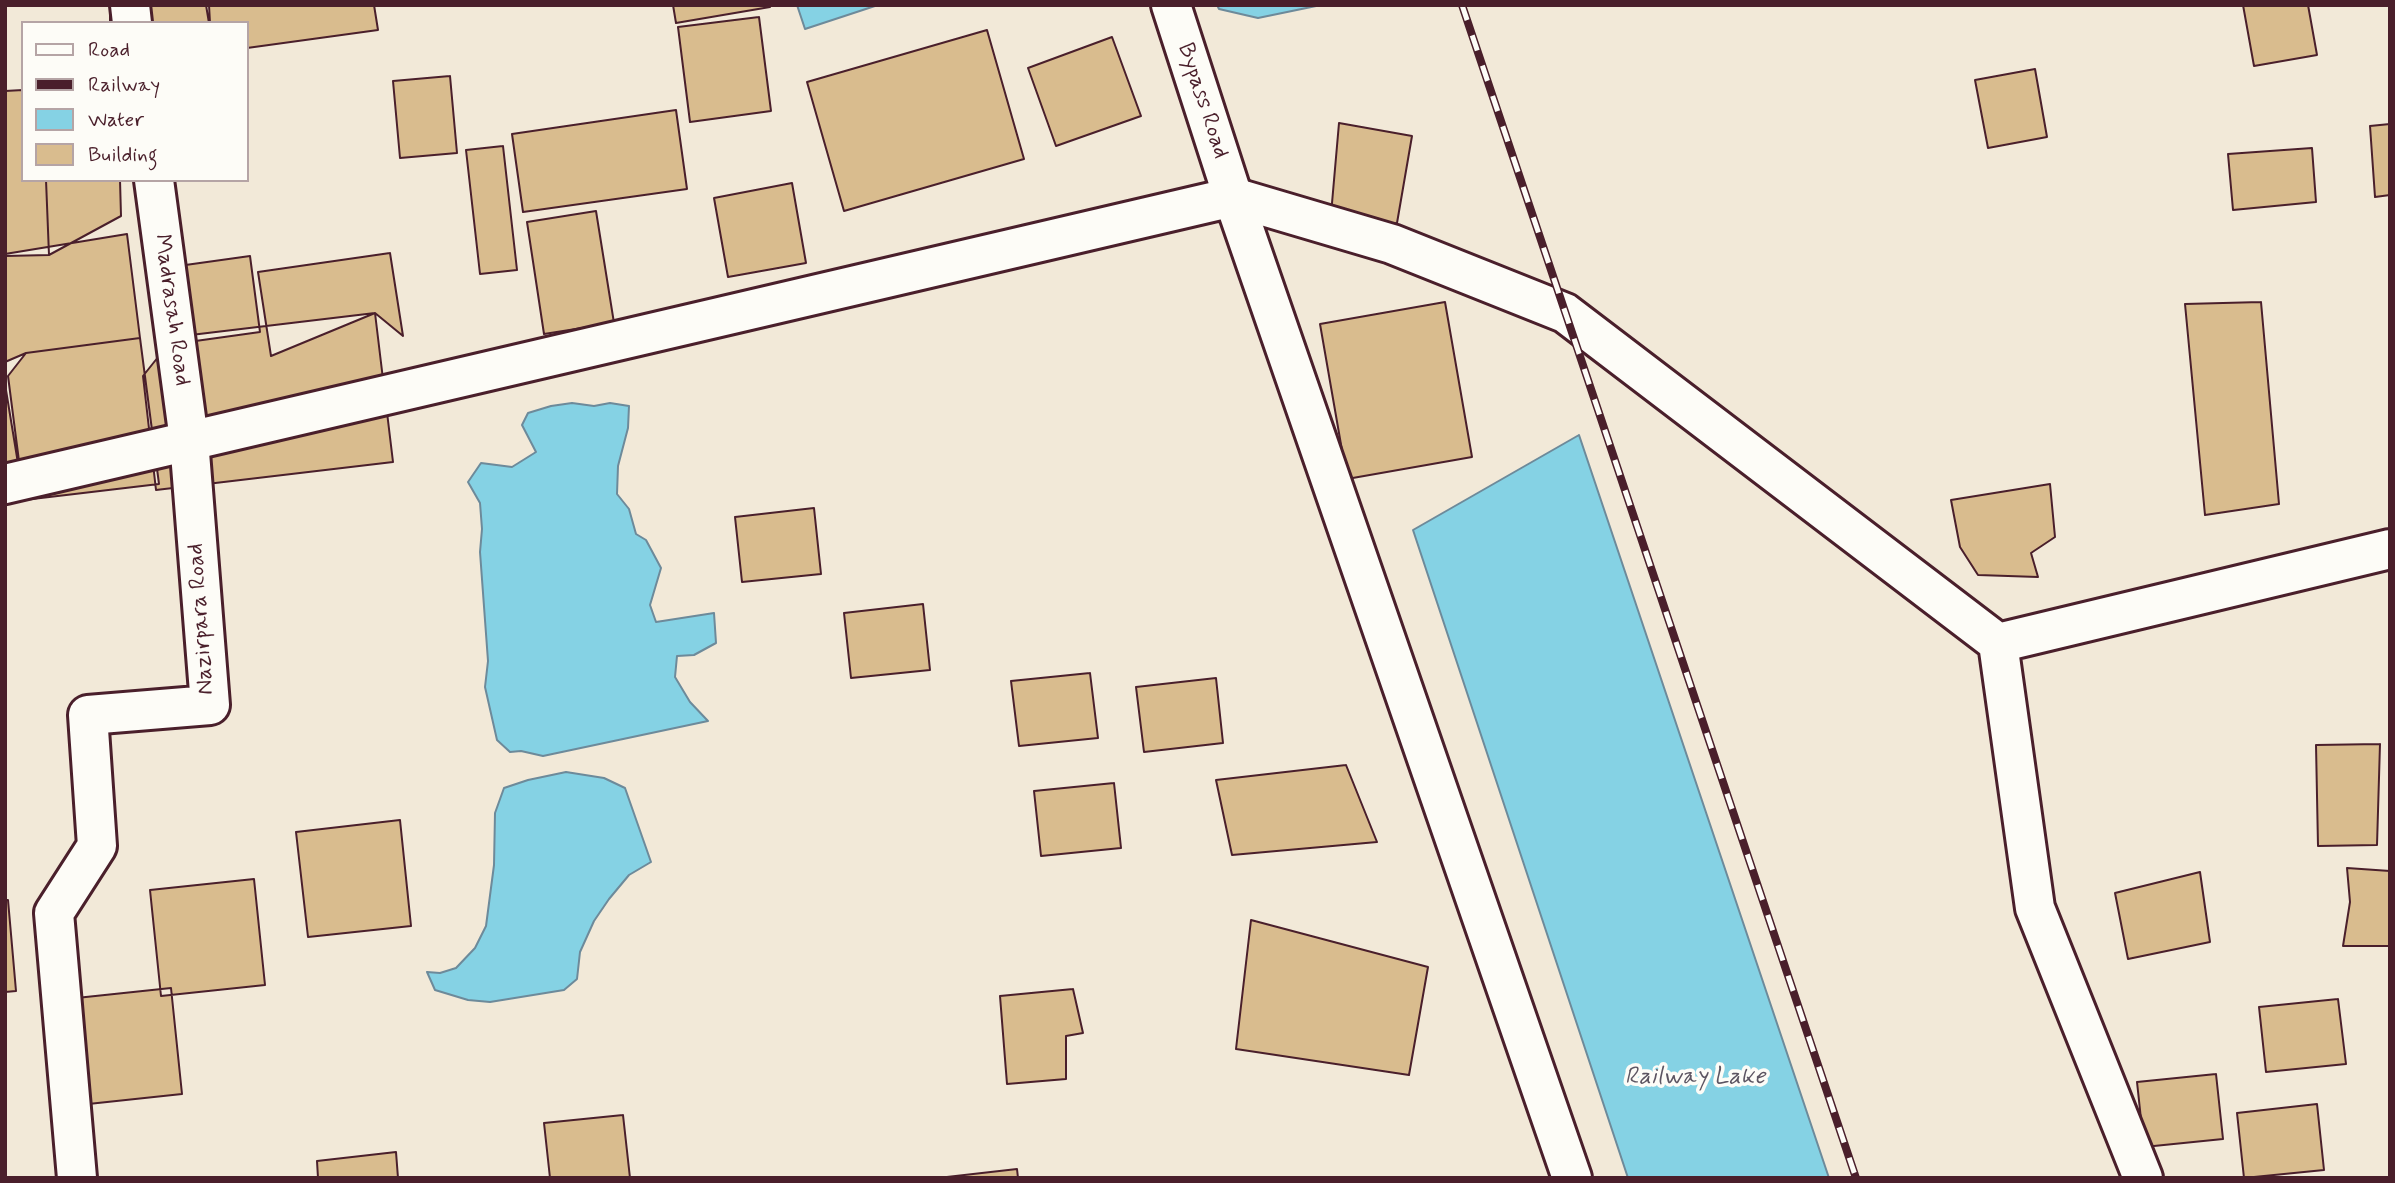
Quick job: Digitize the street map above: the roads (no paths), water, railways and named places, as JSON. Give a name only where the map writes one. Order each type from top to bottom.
[{"type":"street","name":"Bypass Road","points":[[1171,5],[1233,197],[1572,1178]]},
{"type":"street","name":"Madrasah Road","points":[[154,182],[189,439]]},
{"type":"street","points":[[5,484],[1233,197],[1392,244],[1565,313],[1998,643],[2035,908],[2143,1178]]},
{"type":"street","name":"Nazirpara Road","points":[[77,1178],[54,913],[97,846],[88,715],[210,705],[189,439]]},
{"type":"street","points":[[1998,643],[2390,549]]},
{"type":"water","points":[[797,5],[878,5],[805,29]]},
{"type":"water","points":[[1217,5],[1321,5],[1258,18],[1219,9]]},
{"type":"water","points":[[572,403],[629,406],[628,428],[618,466],[617,494],[629,509],[636,534],[646,540],[661,568],[650,605],[656,622],[714,613],[716,643],[694,655],[677,656],[675,677],[690,702],[708,721],[543,756],[521,751],[510,752],[497,740],[485,687],[488,661],[480,552],[480,503],[468,482],[481,463],[512,467],[536,452],[522,425],[528,413]]},
{"type":"water","name":"Railway Lake","points":[[1579,435],[1829,1178],[1628,1178],[1413,530]]},
{"type":"water","points":[[566,772],[604,778],[625,788],[651,862],[629,875],[594,921],[580,952],[577,979],[564,990],[490,1002],[468,1000],[435,990],[427,972],[440,973],[456,968],[475,948],[486,926],[494,865],[495,813],[504,788]]},
{"type":"railway","points":[[1462,5],[1856,1178]]}]
